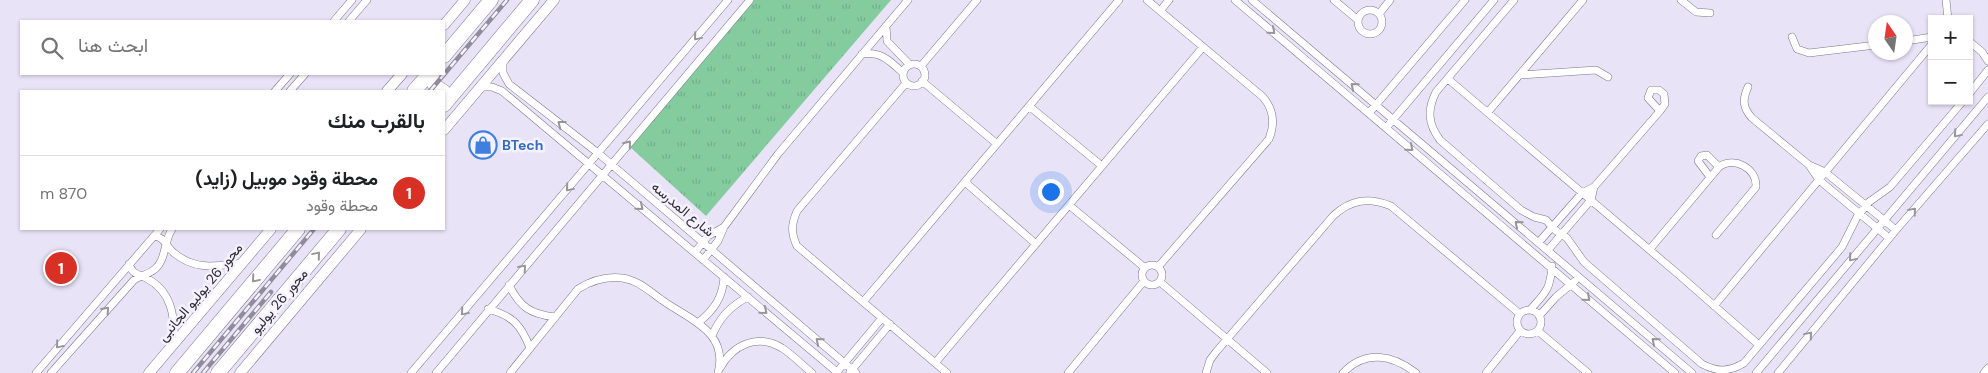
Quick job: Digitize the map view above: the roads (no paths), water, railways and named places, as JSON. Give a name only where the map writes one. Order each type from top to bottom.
[{"type":"highway","points":[[445,55],[491,0]]},
{"type":"highway","points":[[430,75],[435,86],[448,91],[532,0]]},
{"type":"highway","points":[[415,90],[429,75]]},
{"type":"highway","points":[[177,373],[297,230]]},
{"type":"highway","name":"محور 26 يوليو","points":[[218,373],[339,230]]},
{"type":"highway","points":[[231,373],[237,351]]},
{"type":"main road","points":[[445,24],[464,0]]},
{"type":"main road","points":[[445,129],[554,0]]},
{"type":"main road","points":[[388,90],[401,75]]},
{"type":"main road","name":"محور 26 يوليو الجانبى","points":[[149,373],[270,230]]},
{"type":"main road","points":[[240,373],[360,230]]},
{"type":"street","points":[[335,20],[352,0]]},
{"type":"street","points":[[350,20],[367,0]]},
{"type":"street","points":[[411,373],[728,0]]},
{"type":"street","points":[[436,373],[750,0]]},
{"type":"street","points":[[703,260],[718,241],[724,227],[778,154],[908,0]]},
{"type":"street","points":[[921,66],[977,0]]},
{"type":"street","points":[[863,302],[1119,0]]},
{"type":"street","points":[[1160,11],[1169,0]]},
{"type":"street","points":[[1235,0],[1675,373]]},
{"type":"street","points":[[1252,0],[1692,373]]},
{"type":"street","points":[[1334,0],[1358,20],[1361,31],[1372,34],[1381,28],[1382,20],[1378,14],[1368,10],[1361,14],[1358,20]]},
{"type":"street","points":[[1378,14],[1390,0]]},
{"type":"street","points":[[1369,113],[1465,0]]},
{"type":"street","points":[[1386,128],[1494,0]]},
{"type":"street","points":[[1514,0],[1448,78],[1432,102],[1429,112],[1434,132],[1440,140],[1521,210],[1534,217],[1546,220],[1571,242],[1584,262],[1702,364],[1712,369],[1723,371],[1734,369],[1744,363],[1842,247],[1866,206],[1872,199],[1890,187],[1960,105]]},
{"type":"street","points":[[1488,112],[1583,0]]},
{"type":"street","points":[[1681,0],[1696,12],[1710,13]]},
{"type":"street","points":[[1946,0],[1948,15]]},
{"type":"street","points":[[1151,1],[1160,11],[1268,104],[1272,112],[1272,131],[1269,139],[1158,267]]},
{"type":"street","points":[[862,54],[884,56],[902,73],[906,83],[913,86],[922,81],[925,74],[921,66],[909,64],[887,41],[886,25]]},
{"type":"street","points":[[1792,37],[1798,48],[1809,53],[1868,45]]},
{"type":"street","points":[[1913,40],[1928,38]]},
{"type":"street","points":[[1973,45],[1982,52],[1988,62]]},
{"type":"street","points":[[935,363],[1203,47]]},
{"type":"street","points":[[884,56],[892,48]]},
{"type":"street","points":[[1714,306],[1928,49]]},
{"type":"street","name":"شارع المدرسه","points":[[503,60],[503,73],[510,84],[612,165],[853,372]]},
{"type":"street","points":[[902,73],[909,64]]},
{"type":"street","points":[[1520,75],[1596,70],[1608,77]]},
{"type":"street","points":[[1973,89],[1988,70]]},
{"type":"street","points":[[276,90],[289,75]]},
{"type":"street","points":[[291,90],[304,75]]},
{"type":"street","points":[[1448,78],[1650,249],[1759,345]]},
{"type":"street","points":[[922,81],[997,144]]},
{"type":"street","points":[[906,83],[797,211],[792,222],[792,235],[797,246],[947,373]]},
{"type":"street","name":"شارع المدرسه","points":[[480,87],[492,87],[502,91],[837,372]]},
{"type":"street","points":[[1748,88],[1744,95],[1746,112],[1809,165],[1819,180],[1890,238]]},
{"type":"street","points":[[1756,373],[1988,97]]},
{"type":"street","points":[[1029,106],[1102,166]]},
{"type":"street","points":[[1539,242],[1582,192],[1594,187],[1660,111]]},
{"type":"street","points":[[1778,373],[1896,230],[1988,124]]},
{"type":"street","points":[[1710,177],[1699,165],[1699,159],[1707,155],[1719,167]]},
{"type":"street","points":[[1650,249],[1719,167],[1729,162],[1741,163],[1757,181],[1756,187],[1754,192],[1716,235]]},
{"type":"street","points":[[1809,165],[1825,172],[1896,230]]},
{"type":"street","points":[[966,182],[1036,244]]},
{"type":"street","points":[[1548,250],[1591,200],[1594,187]]},
{"type":"street","points":[[1850,206],[1857,198]]},
{"type":"street","points":[[1206,373],[1210,360],[1333,216],[1341,208],[1360,200],[1378,201],[1391,206],[1520,314]]},
{"type":"street","points":[[1069,205],[1145,268]]},
{"type":"street","points":[[1562,216],[1570,224]]},
{"type":"street","points":[[695,252],[711,233],[724,227]]},
{"type":"street","points":[[36,373],[159,230]]},
{"type":"street","points":[[51,373],[134,280],[158,266],[165,242],[171,230]]},
{"type":"street","points":[[154,236],[160,237],[173,252],[194,265],[208,266],[242,263]]},
{"type":"street","points":[[1561,260],[1554,261],[1551,267],[1552,275],[1548,290],[1530,310],[1520,314],[1516,323],[1520,332],[1529,335],[1538,331],[1540,316],[1556,297],[1572,285],[1576,274]]},
{"type":"street","points":[[129,264],[132,271],[157,286],[169,301],[174,320],[174,343]]},
{"type":"street","points":[[1152,265],[1158,267],[1163,274],[1160,282],[1154,286],[1144,281],[1142,275],[1145,268],[1152,265]]},
{"type":"street","points":[[510,373],[578,289],[594,281],[611,277],[634,281],[698,322],[712,336],[718,351],[719,371]]},
{"type":"street","points":[[698,322],[714,308],[720,298],[724,277]]},
{"type":"street","points":[[1068,373],[1144,281]]},
{"type":"street","points":[[1160,282],[1267,373]]},
{"type":"street","points":[[509,285],[516,298],[526,308],[539,315],[555,317]]},
{"type":"street","points":[[1548,290],[1556,297]]},
{"type":"street","points":[[712,336],[722,316],[738,302],[748,297]]},
{"type":"street","points":[[488,309],[503,313],[515,321],[524,333],[530,348]]},
{"type":"street","points":[[1530,310],[1540,316]]},
{"type":"street","points":[[837,372],[882,318]]},
{"type":"street","points":[[78,324],[88,331]]},
{"type":"street","points":[[853,372],[890,324]]},
{"type":"street","points":[[1538,331],[1588,373]]},
{"type":"street","points":[[1486,373],[1520,332]]},
{"type":"street","points":[[719,371],[726,357],[735,348],[746,343],[758,341],[771,343],[782,348],[812,373]]},
{"type":"street","points":[[1343,373],[1360,360],[1375,357],[1389,358],[1403,363],[1416,373]]},
{"type":"street","points":[[1984,373],[1988,368]]},
{"type":"railway","points":[[445,73],[507,0]]},
{"type":"railway","points":[[431,90],[444,75]]},
{"type":"railway","points":[[193,373],[313,230]]},
{"type":"railway","points":[[203,373],[271,292]]},
{"type":"place","name":"BTech","points":[[483,145]]},
{"type":"place","name":"محطة وقود موبيل (زايد)","points":[[61,268]]}]
